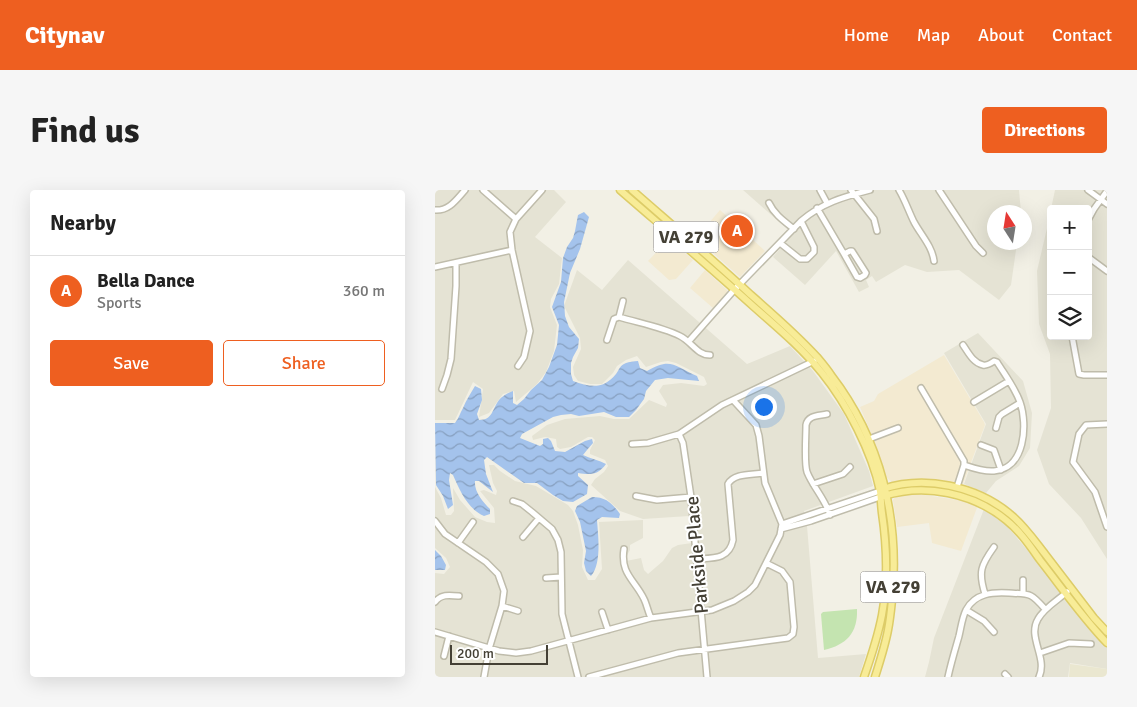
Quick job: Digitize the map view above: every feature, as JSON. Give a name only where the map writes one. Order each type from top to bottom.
[{"type":"main road","name":"VA 279","points":[[620,190],[738,287]]},
{"type":"main road","name":"VA 279","points":[[632,190],[738,287],[792,341],[815,360],[843,391],[869,439],[893,532],[894,579],[889,628],[875,677]]},
{"type":"main road","name":"VA 279","points":[[815,360],[838,396],[863,442],[883,493],[886,581],[882,615],[865,677]]},
{"type":"main road","points":[[883,493],[914,483],[957,487],[984,497],[1009,513],[1024,527],[1093,628],[1107,643]]},
{"type":"main road","points":[[883,493],[929,490],[954,494],[989,508],[1005,519],[1022,536],[1107,632]]},
{"type":"street","points":[[435,210],[448,208],[465,190]]},
{"type":"street","points":[[483,190],[516,219]]},
{"type":"street","points":[[518,366],[524,357],[530,331],[512,250],[510,232],[516,219],[542,190]]},
{"type":"street","points":[[820,190],[827,203]]},
{"type":"street","points":[[689,341],[801,221],[817,208],[827,203],[853,192],[870,190]]},
{"type":"street","points":[[899,190],[914,222],[933,253],[935,261]]},
{"type":"street","points":[[939,190],[976,246],[983,252]]},
{"type":"street","points":[[1088,190],[1107,204]]},
{"type":"street","points":[[1092,213],[1107,191]]},
{"type":"street","points":[[853,192],[874,220],[877,231]]},
{"type":"street","points":[[769,203],[773,210],[793,229]]},
{"type":"street","points":[[817,208],[843,254],[857,277],[860,278],[865,275],[852,251],[843,254]]},
{"type":"street","points":[[781,242],[800,260],[807,260],[814,252],[814,247],[801,221]]},
{"type":"street","points":[[435,267],[512,250]]},
{"type":"street","points":[[1092,260],[1107,271]]},
{"type":"street","points":[[442,389],[451,359],[456,263]]},
{"type":"street","points":[[607,340],[615,319],[619,317],[623,301]]},
{"type":"street","points":[[619,317],[673,333],[689,341],[701,353],[710,355]]},
{"type":"street","points":[[1073,340],[1078,372],[1081,375],[1107,374]]},
{"type":"street","points":[[963,344],[971,358],[982,365],[985,366],[994,361],[997,362],[1020,403],[1024,428],[1020,451],[1014,462],[1001,470],[992,472],[964,465]]},
{"type":"street","points":[[632,444],[649,443],[679,434],[733,400],[815,360]]},
{"type":"street","points":[[975,402],[1009,381]]},
{"type":"street","points":[[921,388],[964,461],[957,487]]},
{"type":"street","points":[[435,632],[489,648],[521,653],[651,618],[718,608],[748,592],[755,585],[767,563],[782,527],[767,491],[756,425],[733,400]]},
{"type":"street","points":[[995,428],[1002,414],[1020,403]]},
{"type":"street","points":[[827,414],[809,418],[806,425],[807,469],[829,512]]},
{"type":"street","points":[[1106,525],[1095,492],[1073,462],[1079,434],[1085,425],[1107,424]]},
{"type":"street","points":[[869,439],[898,428]]},
{"type":"street","name":"Parkside Place","points":[[679,434],[683,443],[691,497],[707,677]]},
{"type":"street","points":[[981,445],[994,450],[1001,470]]},
{"type":"street","points":[[813,484],[843,474],[850,467]]},
{"type":"street","points":[[696,560],[722,556],[730,550],[733,540],[728,484],[730,481],[737,476],[763,473]]},
{"type":"street","points":[[782,527],[883,493]]},
{"type":"street","points":[[636,496],[657,500],[691,497]]},
{"type":"street","points":[[513,501],[521,504],[552,529],[558,540],[561,552],[562,614],[578,677]]},
{"type":"street","points":[[523,537],[539,518]]},
{"type":"street","points":[[435,521],[445,534],[486,562],[498,574],[504,591],[502,606],[489,648],[484,677]]},
{"type":"street","points":[[458,543],[473,522]]},
{"type":"street","points":[[985,594],[981,573],[987,556],[994,547]]},
{"type":"street","points":[[624,549],[622,558],[626,572],[644,599],[651,618]]},
{"type":"street","points":[[589,677],[678,653],[788,638],[793,634],[794,627],[791,589],[785,575],[767,563]]},
{"type":"street","points":[[546,578],[561,577]]},
{"type":"street","points":[[1023,580],[1023,594]]},
{"type":"street","points":[[1039,677],[1042,665],[1036,640],[1035,628],[1037,619],[1045,609],[1069,591]]},
{"type":"street","points":[[947,677],[966,610],[975,599],[995,592],[1031,595],[1045,609]]},
{"type":"street","points":[[435,602],[444,595],[459,596]]},
{"type":"street","points":[[502,606],[518,612]]},
{"type":"street","points":[[966,610],[984,621],[994,632]]},
{"type":"street","points":[[602,612],[608,630]]},
{"type":"street","points":[[444,656],[449,636]]},
{"type":"street","points":[[1040,653],[1069,643],[1091,644]]},
{"type":"shaded area","points":[[435,190],[554,190],[566,202],[535,237],[562,258],[559,284],[551,299],[550,307],[557,325],[554,351],[546,372],[537,384],[516,402],[514,391],[503,394],[489,413],[479,417],[483,389],[473,382],[455,420],[435,420]]},
{"type":"shaded area","points":[[743,190],[1019,190],[1020,205],[987,205],[987,250],[1016,250],[1011,285],[999,300],[959,270],[927,272],[905,265],[876,282],[872,276],[866,280],[869,287],[859,292],[836,251],[805,285],[773,257],[793,234]]},
{"type":"shaded area","points":[[1055,190],[1107,190],[1107,559],[1081,518],[1049,484],[1037,450],[1051,408],[1050,354],[1039,324],[1037,271],[1047,228],[1047,340],[1092,340],[1092,205],[1052,205]]},
{"type":"shaded area","points":[[720,210],[765,251],[740,277],[696,238]]},
{"type":"shaded area","points":[[669,239],[693,260],[676,279],[669,280],[648,261]]},
{"type":"shaded area","points":[[628,260],[747,364],[790,346],[813,371],[844,414],[869,471],[873,486],[804,511],[807,526],[818,658],[866,654],[859,677],[435,677],[435,573],[444,574],[450,567],[446,558],[435,548],[435,487],[441,498],[446,515],[451,515],[454,511],[453,488],[460,500],[475,517],[495,523],[494,508],[480,491],[484,490],[496,495],[497,491],[489,465],[494,465],[515,481],[536,486],[568,505],[573,511],[578,525],[583,550],[582,567],[588,580],[595,580],[602,569],[599,522],[643,520],[643,538],[630,545],[626,561],[641,558],[644,570],[648,574],[663,561],[672,548],[692,543],[689,516],[643,519],[620,511],[591,485],[608,466],[605,460],[590,454],[595,440],[592,437],[588,437],[571,447],[560,449],[557,447],[556,439],[545,437],[533,440],[532,436],[547,425],[565,419],[600,416],[614,419],[629,419],[649,400],[666,407],[667,404],[659,391],[663,385],[681,383],[704,386],[707,384],[704,377],[676,363],[668,361],[646,367],[637,356],[617,366],[602,384],[578,381],[574,375],[573,367],[581,349],[580,338],[564,306],[577,270],[602,290]]},
{"type":"shaded area","points":[[705,270],[727,290],[727,293],[713,308],[690,288]]},
{"type":"shaded area","points":[[978,333],[1023,381],[1032,413],[1030,448],[1019,466],[996,481],[986,493],[964,484],[986,424],[944,353]]},
{"type":"shaded area","points":[[944,355],[985,425],[963,484],[932,479],[892,482],[886,477],[860,407],[874,401],[878,394]]},
{"type":"shaded area","points":[[918,494],[957,500],[959,498],[978,505],[961,551],[932,543],[929,523],[897,527],[893,500],[896,496]]},
{"type":"shaded area","points":[[984,509],[1007,526],[1084,623],[1107,647],[1107,669],[1070,663],[1068,677],[925,677],[934,638]]},
{"type":"shaded area","points":[[1070,664],[1107,669],[1107,677],[1069,677]]},
{"type":"green space","points":[[857,609],[855,625],[849,637],[839,645],[824,650],[821,614],[823,612]]},
{"type":"water","points":[[584,212],[589,217],[580,249],[570,273],[564,302],[565,316],[569,327],[579,339],[578,348],[571,363],[573,381],[591,386],[601,385],[611,379],[624,364],[638,361],[640,368],[647,371],[662,364],[672,364],[697,376],[699,381],[668,378],[655,380],[646,391],[644,399],[629,417],[616,417],[604,412],[579,416],[571,414],[561,415],[553,417],[522,434],[520,438],[540,446],[543,444],[543,439],[548,438],[555,451],[565,452],[592,439],[593,443],[583,455],[606,464],[594,473],[578,473],[578,476],[588,485],[587,494],[573,502],[563,501],[537,483],[524,483],[487,457],[484,460],[486,474],[493,492],[479,481],[475,481],[475,485],[479,496],[490,509],[490,514],[484,516],[473,509],[450,473],[449,480],[453,505],[448,509],[436,485],[435,423],[455,423],[475,386],[481,389],[482,400],[477,414],[479,420],[484,420],[490,416],[497,403],[505,395],[513,391],[513,403],[517,405],[542,380],[557,345],[559,325],[552,307],[561,282],[563,258],[573,238],[578,215]]},
{"type":"water","points":[[592,497],[608,501],[620,514],[619,518],[602,517],[597,520],[598,557],[591,576],[586,571],[584,563],[586,551],[580,522],[575,511],[577,506]]},
{"type":"water","points":[[435,550],[446,565],[445,570],[435,570]]},
{"type":"place","name":"Bella Dance","points":[[737,231]]}]
